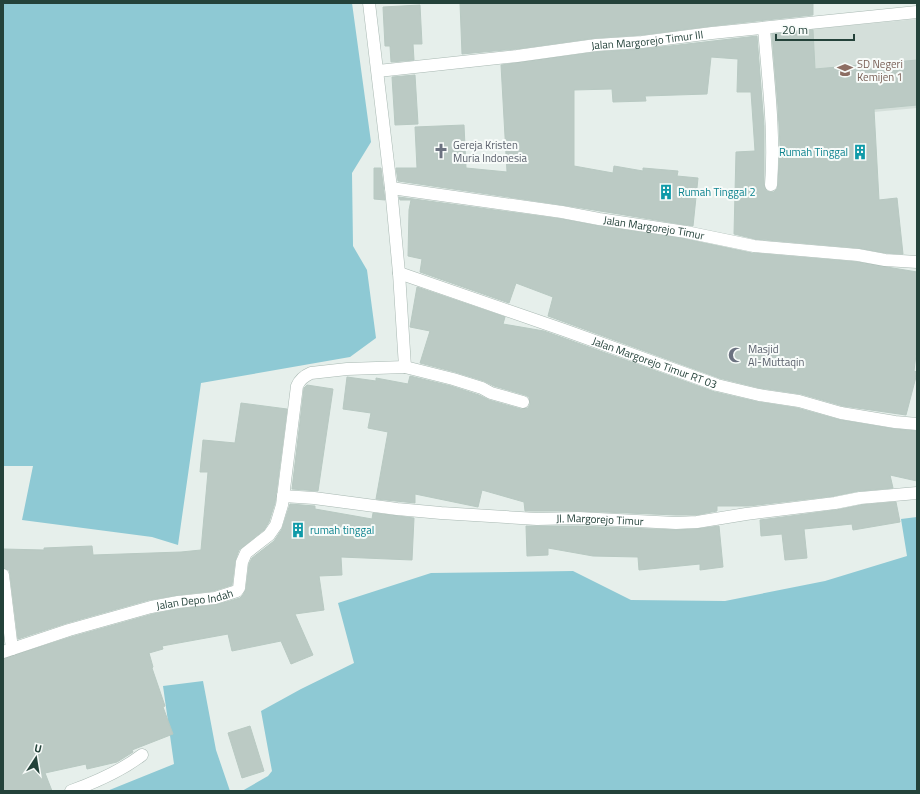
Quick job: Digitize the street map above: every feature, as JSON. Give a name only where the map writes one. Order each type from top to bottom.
[{"type":"street","points":[[369,3],[391,188],[399,274],[405,367],[453,378],[482,388],[491,393],[523,402]]},
{"type":"street","name":"Jalan Margorejo Timur III","points":[[378,71],[517,56],[596,45],[642,42],[675,37],[917,12]]},
{"type":"street","points":[[764,28],[772,130],[773,159],[771,185]]},
{"type":"street","name":"Jalan Margorejo Timur","points":[[391,188],[562,212],[686,232],[754,246],[858,255],[885,260],[917,262]]},
{"type":"street","name":"Jalan Margorejo Timur RT 03","points":[[399,274],[564,330],[717,385],[759,395],[799,401],[841,413],[917,424]]},
{"type":"street","name":"Jalan Depo Indah","points":[[8,651],[69,630],[151,607],[214,598],[233,593],[239,588],[242,562],[246,553],[269,535],[276,525],[282,505],[297,386],[299,381],[311,373],[383,367],[405,367]]},
{"type":"street","name":"Jl. Margorejo Timur","points":[[283,496],[314,498],[397,509],[486,516],[537,519],[697,522],[746,514],[835,503],[860,498],[917,493]]},
{"type":"street","points":[[3,575],[8,651]]},
{"type":"street","points":[[71,791],[115,773],[142,756]]},
{"type":"shaded area","name":"SD Negeri Kemijen 1","points":[[917,19],[917,108],[777,121],[771,33]]},
{"type":"water","points":[[3,3],[352,3],[371,142],[352,173],[353,246],[367,270],[376,338],[350,357],[201,383],[178,545],[152,537],[22,520],[33,466],[3,466]]},
{"type":"water","points":[[917,517],[917,791],[242,791],[268,776],[272,771],[261,711],[301,689],[354,663],[338,603],[431,573],[573,571],[631,600],[725,601],[825,581],[907,556],[901,519]]},
{"type":"water","points":[[203,681],[216,750],[230,791],[107,791],[174,764],[163,686]]},
{"type":"building","points":[[460,3],[813,3],[813,15],[641,35],[595,38],[516,49],[462,54]]},
{"type":"building","points":[[420,5],[422,44],[413,44],[414,60],[391,62],[390,46],[385,46],[383,7]]},
{"type":"building","points":[[813,30],[815,69],[917,60],[917,105],[874,109],[879,200],[897,198],[903,254],[886,253],[859,248],[755,239],[734,234],[736,152],[755,151],[751,92],[737,92],[738,59],[711,57],[707,94],[645,96],[646,101],[613,102],[612,89],[574,90],[574,166],[613,173],[614,166],[643,171],[643,168],[678,171],[677,176],[698,178],[693,226],[398,181],[396,168],[417,168],[415,127],[464,125],[466,168],[507,172],[501,65],[597,52],[643,49],[757,36],[764,126],[764,185],[767,191],[774,192],[778,185],[780,146],[772,34]]},
{"type":"building","points":[[415,75],[418,124],[395,125],[392,77]]},
{"type":"building","points":[[374,168],[381,168],[385,200],[374,199]]},
{"type":"building","points":[[399,197],[561,219],[685,239],[752,253],[857,262],[917,272],[917,346],[914,371],[917,373],[906,415],[843,406],[801,394],[760,388],[719,378],[548,316],[553,297],[516,283],[509,303],[420,272],[422,259],[408,256],[409,210],[411,200],[400,200]]},
{"type":"building","points":[[417,287],[505,317],[503,324],[544,331],[715,392],[758,402],[797,408],[840,420],[894,429],[917,431],[917,481],[890,475],[893,488],[859,491],[834,496],[749,506],[717,506],[717,511],[696,515],[578,511],[525,511],[524,502],[482,490],[478,507],[415,494],[415,503],[376,499],[388,432],[368,428],[371,413],[343,409],[347,377],[376,381],[376,378],[408,384],[410,376],[451,386],[479,395],[489,400],[521,409],[528,408],[530,404],[529,397],[525,395],[455,372],[420,363],[430,331],[410,327]]},
{"type":"building","points":[[307,385],[333,389],[318,491],[292,489],[304,388]]},
{"type":"building","points":[[241,403],[287,409],[275,503],[269,522],[264,530],[239,550],[235,561],[232,585],[213,591],[149,600],[67,623],[18,639],[10,574],[9,570],[3,568],[3,549],[44,550],[44,548],[92,546],[93,555],[201,550],[208,472],[200,472],[203,440],[235,443]]},
{"type":"building","points":[[896,502],[900,522],[853,530],[852,524],[804,529],[807,558],[785,560],[782,534],[761,536],[760,520],[836,510],[861,505]]},
{"type":"building","points":[[290,504],[315,506],[315,509],[372,519],[373,513],[414,518],[412,560],[341,557],[342,575],[319,576],[324,610],[295,614],[313,655],[291,664],[281,641],[232,651],[228,634],[162,646],[163,649],[149,653],[152,668],[165,706],[163,707],[173,734],[132,750],[133,752],[117,762],[87,769],[86,764],[45,773],[52,791],[3,791],[3,659],[71,637],[153,614],[179,609],[216,605],[240,598],[246,589],[249,564],[252,558],[274,541],[282,529]]},
{"type":"building","points":[[526,526],[578,526],[676,530],[719,526],[723,567],[700,570],[700,564],[639,570],[638,557],[593,556],[548,548],[548,555],[527,556]]},
{"type":"building","points":[[250,726],[264,771],[242,778],[228,733]]},
{"type":"place","name":"SD Negeri Kemijen 1","points":[[845,70]]},
{"type":"place","name":"Gereja Kristen Muria Indonesia","points":[[441,151]]},
{"type":"place","name":"Rumah Tinggal","points":[[860,152]]},
{"type":"place","name":"Rumah Tinggal 2","points":[[666,192]]},
{"type":"place","name":"Masjid Al-Muttaqin","points":[[736,355]]},
{"type":"place","name":"rumah tinggal","points":[[298,530]]}]
